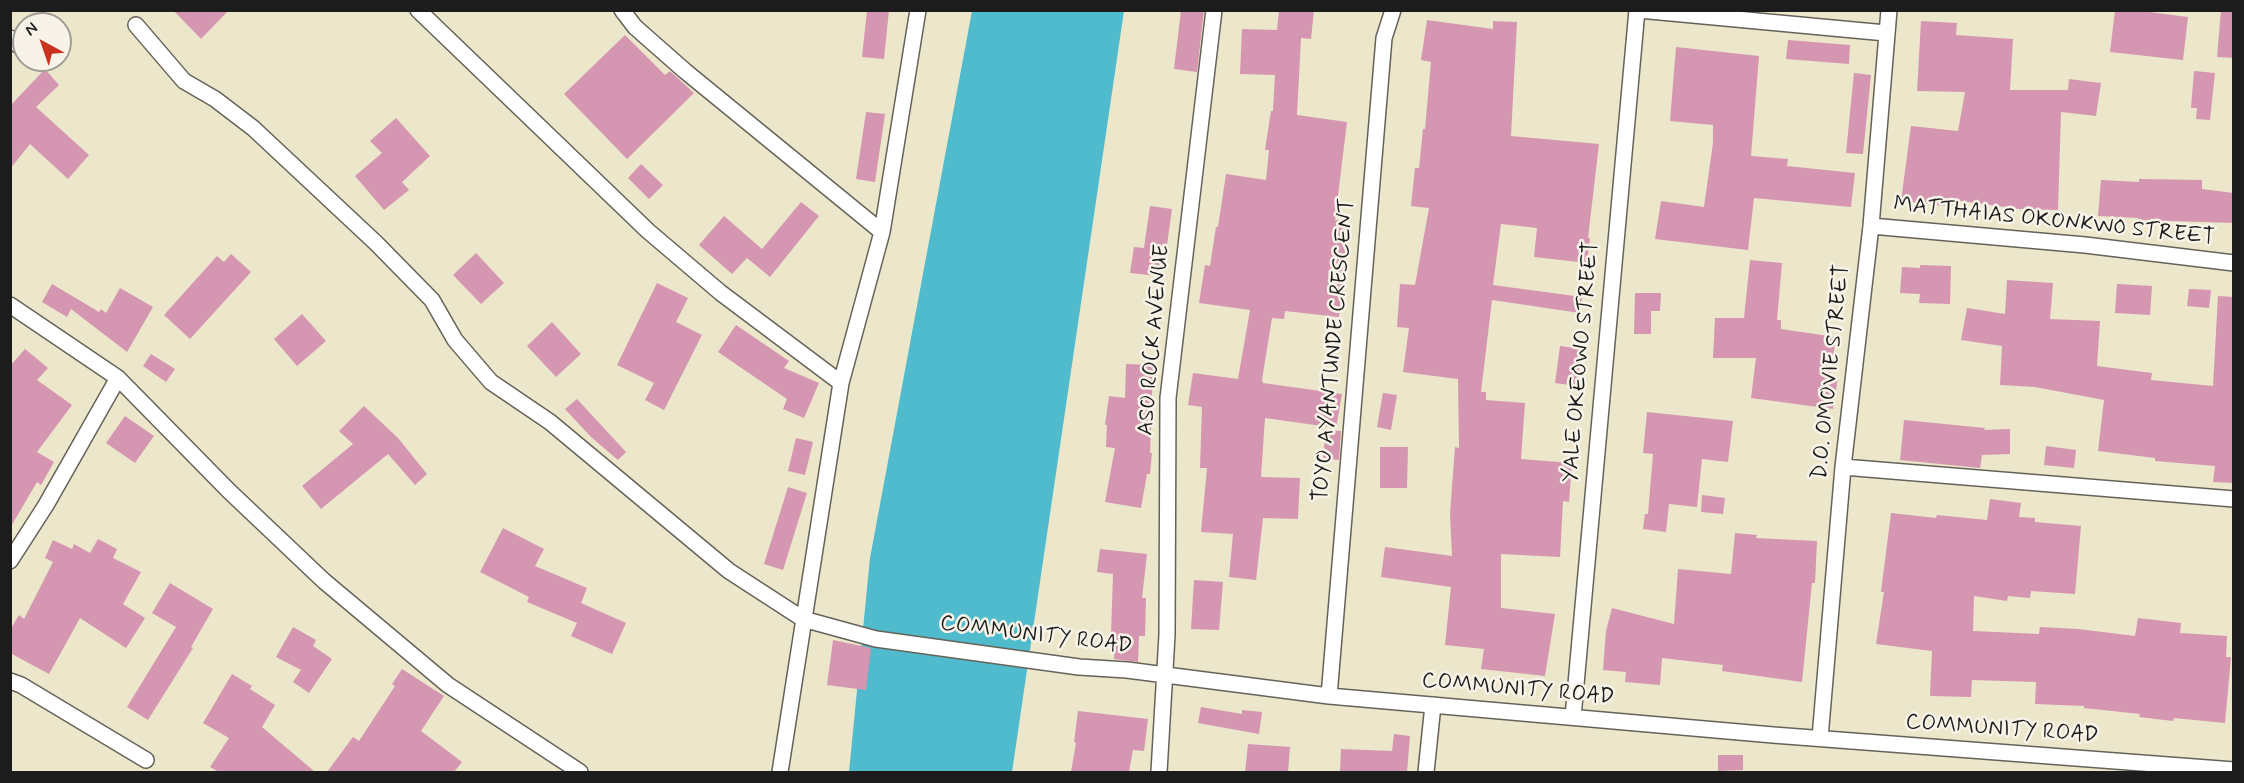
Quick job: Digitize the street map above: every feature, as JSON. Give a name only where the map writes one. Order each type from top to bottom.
[{"type":"street","points":[[418,10],[648,231],[721,293],[841,383]]},
{"type":"street","points":[[622,10],[635,27],[685,71],[882,232]]},
{"type":"street","points":[[780,772],[841,383],[882,232],[918,10]]},
{"type":"street","name":"ASO ROCK AVENUE","points":[[1159,772],[1166,675],[1168,398],[1214,10]]},
{"type":"street","name":"TOYO AYANTUNDE CRESCENT","points":[[1329,696],[1384,38],[1393,10]]},
{"type":"street","name":"YALE OKEOWO STREET","points":[[1573,717],[1638,10],[1886,33]]},
{"type":"street","name":"D.O. OMOVIE STREET","points":[[1820,738],[1843,467],[1871,226],[1889,10]]},
{"type":"street","name":"COMMUNITY ROAD","points":[[136,25],[184,81],[215,99],[253,128],[376,243],[432,300],[455,340],[491,382],[550,422],[729,571],[803,619],[876,639],[1079,667],[1166,675],[1329,696],[1820,738],[2234,770]]},
{"type":"street","name":"MATTHAIAS OKONKWO STREET","points":[[1871,226],[2085,245],[2234,262]]},
{"type":"street","points":[[10,305],[118,378],[229,491],[324,581],[448,685],[580,772]]},
{"type":"street","points":[[10,561],[46,505],[118,378]]},
{"type":"street","points":[[1843,467],[2234,499]]},
{"type":"street","points":[[10,681],[21,685],[146,760]]},
{"type":"street","points":[[1426,772],[1433,705]]},
{"type":"water","points":[[972,11],[1124,11],[1012,772],[849,772],[870,558]]},
{"type":"building","points":[[173,10],[229,10],[201,39]]},
{"type":"building","points":[[867,10],[889,10],[884,59],[862,57]]},
{"type":"building","points":[[1181,10],[1204,10],[1197,72],[1174,69]]},
{"type":"building","points":[[1279,10],[1314,10],[1311,39],[1301,38],[1297,115],[1347,122],[1335,220],[1348,221],[1339,317],[1285,311],[1284,319],[1272,318],[1262,380],[1263,383],[1342,394],[1336,428],[1265,418],[1261,477],[1300,478],[1298,519],[1263,518],[1256,580],[1229,577],[1233,534],[1201,532],[1207,468],[1200,468],[1202,407],[1188,405],[1193,373],[1238,379],[1250,310],[1199,303],[1205,265],[1210,266],[1226,174],[1266,180],[1269,150],[1265,150],[1271,111],[1273,111],[1275,75],[1240,74],[1242,29],[1277,30]]},
{"type":"building","points":[[2115,10],[2134,10],[2188,17],[2183,60],[2110,52]]},
{"type":"building","points":[[2221,10],[2234,10],[2234,58],[2217,57]]},
{"type":"building","points":[[1427,20],[1493,29],[1493,21],[1517,22],[1511,136],[1599,144],[1587,263],[1534,257],[1537,228],[1501,224],[1493,285],[1582,297],[1580,313],[1492,300],[1481,392],[1486,392],[1486,400],[1525,403],[1521,459],[1572,463],[1569,502],[1563,501],[1560,557],[1501,554],[1501,608],[1555,614],[1545,676],[1481,669],[1484,649],[1445,645],[1451,587],[1381,577],[1385,547],[1452,556],[1450,513],[1455,447],[1459,448],[1458,379],[1403,372],[1409,328],[1397,327],[1400,284],[1415,285],[1429,208],[1411,206],[1415,168],[1419,168],[1423,129],[1425,129],[1431,62],[1421,60]]},
{"type":"building","points":[[1921,21],[1957,23],[1956,35],[2013,39],[2010,90],[2068,90],[2069,79],[2101,83],[2096,116],[2061,112],[2058,210],[2019,209],[1946,199],[1945,206],[1901,201],[1911,126],[1958,131],[1965,92],[1917,91]]},
{"type":"building","points":[[625,35],[665,75],[670,71],[694,93],[627,159],[564,94]]},
{"type":"building","points":[[1788,40],[1850,45],[1849,64],[1786,59]]},
{"type":"building","points":[[1676,47],[1759,56],[1751,156],[1788,159],[1787,166],[1855,173],[1851,207],[1754,198],[1748,250],[1655,239],[1661,201],[1704,207],[1713,143],[1713,125],[1670,121]]},
{"type":"building","points":[[2194,71],[2215,73],[2210,120],[2196,119],[2197,108],[2191,108]]},
{"type":"building","points":[[42,72],[48,72],[59,85],[36,107],[89,155],[68,179],[30,144],[10,169],[10,106]]},
{"type":"building","points":[[1854,73],[1871,75],[1863,154],[1846,153]]},
{"type":"building","points":[[866,112],[885,114],[875,182],[856,179]]},
{"type":"building","points":[[396,118],[430,156],[402,182],[409,190],[384,210],[355,176],[382,153],[370,141]]},
{"type":"building","points":[[641,164],[663,185],[649,199],[628,178]]},
{"type":"building","points":[[2139,179],[2202,180],[2202,189],[2234,193],[2234,223],[2138,220],[2138,218],[2098,216],[2101,180],[2139,182]]},
{"type":"building","points":[[801,202],[819,216],[770,277],[747,258],[732,274],[699,245],[724,216],[762,249]]},
{"type":"building","points":[[1150,206],[1172,209],[1167,245],[1162,244],[1158,276],[1130,273],[1134,247],[1144,248]]},
{"type":"building","points":[[476,253],[504,283],[481,304],[453,275]]},
{"type":"building","points":[[231,254],[251,272],[190,339],[164,315],[217,256],[224,262]]},
{"type":"building","points":[[1750,260],[1782,263],[1777,320],[1781,320],[1781,329],[1836,337],[1830,376],[1838,377],[1833,409],[1751,398],[1756,358],[1713,358],[1715,318],[1744,318]]},
{"type":"building","points":[[1920,265],[1951,266],[1950,304],[1919,303],[1920,294],[1900,293],[1902,267],[1920,268]]},
{"type":"building","points":[[2007,280],[2053,283],[2050,319],[2100,321],[2097,366],[2152,373],[2151,380],[2213,386],[2218,296],[2234,297],[2234,483],[2213,482],[2215,466],[2155,461],[2155,458],[2098,451],[2104,400],[2035,387],[2000,385],[2002,346],[1961,340],[1967,308],[2005,314]]},
{"type":"building","points":[[657,283],[688,298],[676,322],[702,335],[664,410],[645,400],[654,383],[617,365]]},
{"type":"building","points":[[52,284],[99,312],[101,309],[106,313],[120,288],[153,307],[127,352],[71,309],[67,317],[42,302]]},
{"type":"building","points":[[2117,284],[2152,286],[2150,315],[2115,313]]},
{"type":"building","points":[[2189,289],[2211,290],[2209,308],[2187,306]]},
{"type":"building","points":[[1635,293],[1661,293],[1660,311],[1651,311],[1651,334],[1634,334]]},
{"type":"building","points":[[302,314],[326,341],[297,366],[274,339]]},
{"type":"building","points":[[552,322],[581,354],[556,377],[527,346]]},
{"type":"building","points":[[736,325],[789,361],[784,368],[819,383],[804,418],[783,409],[787,399],[718,352]]},
{"type":"building","points":[[1560,346],[1582,349],[1577,386],[1555,383]]},
{"type":"building","points":[[25,349],[48,368],[37,380],[72,405],[37,452],[54,462],[41,485],[37,482],[10,528],[10,366]]},
{"type":"building","points":[[151,354],[175,369],[166,382],[143,366]]},
{"type":"building","points":[[1126,364],[1153,365],[1150,453],[1152,453],[1150,474],[1147,474],[1141,508],[1105,502],[1115,448],[1106,447],[1107,425],[1105,425],[1109,396],[1125,398]]},
{"type":"building","points":[[1383,393],[1397,395],[1391,430],[1377,427]]},
{"type":"building","points":[[577,399],[626,452],[618,460],[591,437],[565,409]]},
{"type":"building","points":[[364,406],[398,438],[427,474],[415,485],[388,454],[321,509],[302,486],[353,444],[339,431]]},
{"type":"building","points":[[1647,412],[1733,421],[1728,462],[1702,459],[1697,507],[1669,504],[1666,532],[1643,529],[1645,514],[1648,514],[1653,454],[1643,453]]},
{"type":"building","points":[[125,416],[154,436],[135,463],[106,443]]},
{"type":"building","points":[[1904,420],[1985,428],[1984,430],[2010,429],[2010,454],[1982,455],[1980,468],[1900,460]]},
{"type":"building","points":[[1326,430],[1341,431],[1339,460],[1323,458]]},
{"type":"building","points":[[796,438],[813,442],[805,475],[788,471]]},
{"type":"building","points":[[2046,446],[2076,450],[2074,468],[2044,465]]},
{"type":"building","points":[[1380,447],[1408,447],[1407,488],[1380,488]]},
{"type":"building","points":[[788,487],[807,493],[783,570],[764,564]]},
{"type":"building","points":[[1702,495],[1725,498],[1723,514],[1701,512]]},
{"type":"building","points":[[1990,499],[2021,503],[2019,517],[2035,518],[2035,522],[2081,526],[2075,594],[2031,591],[2030,598],[2008,596],[2007,601],[1974,596],[1973,631],[2039,634],[2040,627],[2135,636],[2138,618],[2181,623],[2180,633],[2227,636],[2226,657],[2231,657],[2225,723],[2174,718],[2173,721],[2139,717],[2140,714],[2084,708],[2084,706],[2035,704],[2036,682],[1972,680],[1971,697],[1930,696],[1932,651],[1876,644],[1884,592],[1881,592],[1891,513],[1987,520]]},
{"type":"building","points":[[503,528],[544,549],[535,566],[587,588],[581,603],[626,623],[612,654],[571,636],[577,623],[527,602],[529,597],[480,572]]},
{"type":"building","points":[[1735,533],[1757,535],[1756,538],[1817,541],[1815,583],[1812,583],[1802,682],[1722,671],[1723,665],[1662,658],[1660,685],[1625,682],[1626,672],[1603,670],[1606,631],[1612,608],[1674,624],[1678,569],[1731,574]]},
{"type":"building","points":[[98,539],[117,549],[113,558],[141,572],[123,604],[145,618],[126,648],[80,618],[49,674],[10,653],[10,630],[19,615],[24,619],[53,562],[45,558],[53,540],[72,549],[74,544],[90,553]]},
{"type":"building","points":[[1100,549],[1147,554],[1142,598],[1146,598],[1145,636],[1139,636],[1138,662],[1114,659],[1115,635],[1111,635],[1113,574],[1097,572]]},
{"type":"building","points":[[1194,580],[1223,582],[1219,630],[1191,629]]},
{"type":"building","points":[[170,583],[213,609],[191,647],[193,648],[148,720],[127,707],[176,627],[152,613]]},
{"type":"building","points":[[293,627],[316,640],[313,646],[332,659],[309,693],[293,682],[301,670],[276,657]]},
{"type":"building","points":[[833,640],[871,648],[866,690],[827,685]]},
{"type":"building","points":[[402,669],[444,696],[421,731],[462,762],[454,772],[327,772],[353,737],[359,741],[395,686],[392,684]]},
{"type":"building","points":[[232,674],[252,686],[250,689],[275,705],[262,727],[315,772],[219,772],[210,767],[229,738],[203,723]]},
{"type":"building","points":[[1201,707],[1242,714],[1242,710],[1262,712],[1259,734],[1198,723]]},
{"type":"building","points":[[1078,711],[1148,719],[1144,751],[1133,750],[1129,772],[1071,772]]},
{"type":"building","points":[[1394,734],[1410,736],[1407,772],[1340,772],[1341,749],[1392,751]]},
{"type":"building","points":[[1248,744],[1290,747],[1288,772],[1245,772]]},
{"type":"building","points":[[1718,755],[1743,755],[1743,770],[1718,771]]}]
